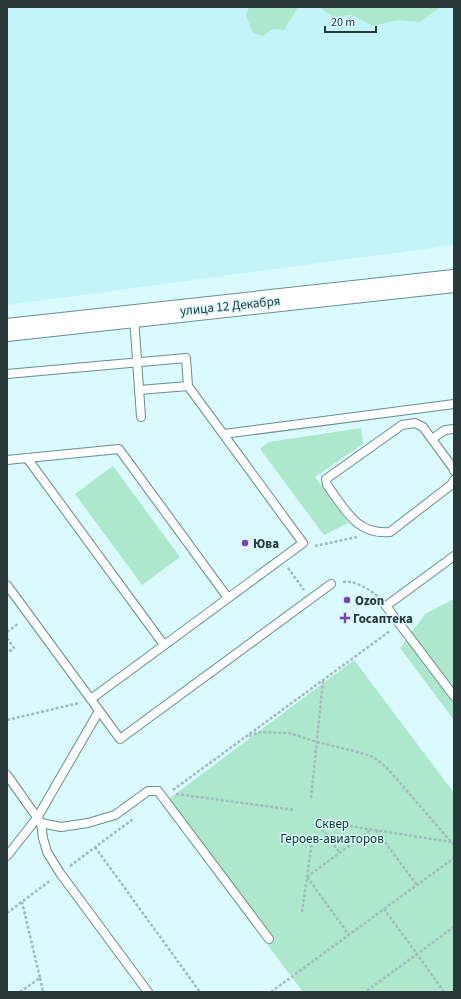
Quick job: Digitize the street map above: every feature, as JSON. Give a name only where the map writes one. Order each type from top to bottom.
[{"type":"main road","name":"улица 12 Декабря","points":[[7,330],[454,281]]},
{"type":"lane","points":[[134,316],[141,418]]},
{"type":"lane","points":[[7,374],[186,358],[188,386],[303,543],[91,699]]},
{"type":"lane","points":[[139,390],[188,386]]},
{"type":"lane","points":[[224,434],[454,404]]},
{"type":"lane","points":[[454,471],[423,427],[415,424],[402,425],[326,480],[327,485],[353,520],[361,527],[379,533],[390,532],[451,485],[454,480]]},
{"type":"lane","points":[[432,439],[445,430],[454,429]]},
{"type":"lane","points":[[7,460],[119,449],[228,598]]},
{"type":"lane","points":[[27,458],[164,645]]},
{"type":"lane","points":[[454,556],[386,606],[454,696]]},
{"type":"lane","points":[[7,585],[120,739],[331,584]]},
{"type":"lane","points":[[7,856],[39,821],[99,711]]},
{"type":"lane","points":[[7,775],[39,821],[47,852],[60,874],[148,992]]},
{"type":"lane","points":[[39,821],[61,827],[88,823],[115,815],[148,792],[158,791],[269,939]]},
{"type":"path","points":[[293,550],[369,535],[370,530]]},
{"type":"path","points":[[281,559],[310,599]]},
{"type":"path","points":[[331,584],[348,581],[362,586],[376,595],[386,606]]},
{"type":"path","points":[[295,810],[170,793],[400,624]]},
{"type":"path","points":[[7,638],[14,648],[7,653]]},
{"type":"path","points":[[311,798],[323,680]]},
{"type":"path","points":[[7,720],[76,704],[91,699]]},
{"type":"path","points":[[245,737],[260,732],[289,733],[373,757],[387,768],[454,845]]},
{"type":"path","points":[[7,913],[137,816]]},
{"type":"path","points":[[330,823],[451,842]]},
{"type":"path","points":[[322,829],[340,853]]},
{"type":"path","points":[[307,877],[372,829]]},
{"type":"path","points":[[376,830],[417,885]]},
{"type":"path","points":[[302,912],[313,835]]},
{"type":"path","points":[[95,847],[200,992]]},
{"type":"path","points":[[271,992],[454,858]]},
{"type":"path","points":[[307,877],[349,935]]},
{"type":"path","points":[[22,902],[43,992]]},
{"type":"path","points":[[384,909],[444,992]]},
{"type":"path","points":[[365,992],[454,927]]},
{"type":"path","points":[[20,992],[40,978]]},
{"type":"shaded area","points":[[7,7],[454,7],[454,245],[7,305]]},
{"type":"green space","points":[[249,7],[298,7],[284,30],[273,29],[263,36],[252,32],[246,15]]},
{"type":"green space","points":[[320,7],[441,7],[420,22],[397,20],[374,26],[352,15],[333,17]]},
{"type":"green space","points":[[361,428],[363,444],[315,477],[348,523],[324,535],[260,449],[269,442]]},
{"type":"green space","points":[[113,466],[180,557],[142,585],[75,494]]},
{"type":"green space","points":[[454,599],[454,720],[400,648],[425,614]]},
{"type":"green space","name":"Сквер Героев-авиаторов","points":[[354,660],[454,793],[454,992],[303,992],[162,804]]},
{"type":"place","name":"Юва","points":[[245,543]]},
{"type":"place","name":"Ozon","points":[[347,600]]},
{"type":"place","name":"Госаптека","points":[[345,618]]}]
